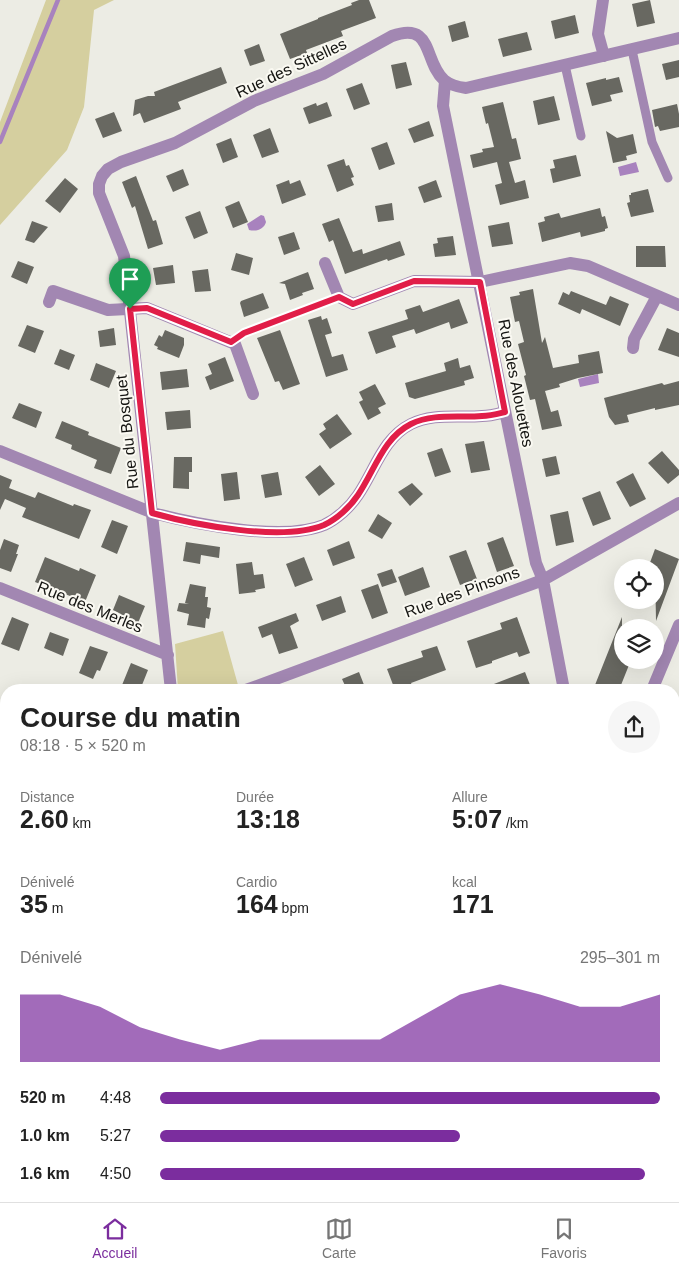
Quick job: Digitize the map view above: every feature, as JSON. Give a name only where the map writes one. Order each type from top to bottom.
[{"type":"street","points":[[604,0],[598,34],[604,56]]},
{"type":"street","name":"Rue des Sittelles","points":[[102,176],[108,168],[175,143],[254,101],[324,74],[392,36],[404,32],[414,33],[425,43],[436,69],[445,81]]},
{"type":"street","points":[[445,81],[455,86],[466,88],[679,38]]},
{"type":"street","name":"Rue des Alouettes","points":[[445,81],[444,106],[536,563],[543,580],[563,684]]},
{"type":"street","name":"Rue du Bosquet","points":[[102,176],[99,184],[100,193],[124,256],[170,684]]},
{"type":"street","points":[[325,263],[339,297],[353,304],[414,281],[480,282],[570,263],[588,266],[679,305]]},
{"type":"street","points":[[49,302],[53,291],[108,310],[147,308],[231,342],[235,344],[253,394]]},
{"type":"street","points":[[634,348],[634,339],[657,296]]},
{"type":"street","points":[[0,451],[152,513],[255,532],[296,531],[324,525],[340,515],[357,497],[390,438],[412,423],[435,418],[484,416],[505,412]]},
{"type":"street","name":"Rue des Pinsons","points":[[262,684],[543,580],[679,503]]},
{"type":"street","name":"Rue des Merles","points":[[0,588],[168,655]]},
{"type":"street","points":[[655,684],[679,628]]},
{"type":"lane","points":[[632,50],[652,142],[668,178]]},
{"type":"lane","points":[[565,65],[580,136]]},
{"type":"path","points":[[231,342],[244,333],[339,297]]},
{"type":"shaded area","points":[[46,0],[114,0],[94,10],[84,107],[67,150],[0,225],[0,122]]},
{"type":"shaded area","points":[[636,162],[639,172],[620,176],[618,167]]},
{"type":"shaded area","points":[[261,215],[264,216],[266,222],[264,226],[257,230],[249,230],[247,224]]},
{"type":"shaded area","points":[[598,374],[599,383],[580,387],[578,379]]},
{"type":"shaded area","points":[[223,631],[238,684],[178,684],[175,644]]},
{"type":"building","points":[[359,0],[369,0],[376,18],[341,31],[343,36],[306,50],[307,53],[290,59],[280,34],[352,5],[351,3]]},
{"type":"building","points":[[650,0],[655,23],[637,27],[632,4]]},
{"type":"building","points":[[575,15],[579,33],[555,39],[551,21]]},
{"type":"building","points":[[465,21],[469,37],[452,42],[448,26]]},
{"type":"building","points":[[527,32],[532,50],[503,57],[498,39]]},
{"type":"building","points":[[259,44],[265,61],[250,66],[244,50]]},
{"type":"building","points":[[679,60],[679,77],[666,80],[662,64]]},
{"type":"building","points":[[406,62],[412,85],[396,89],[391,65]]},
{"type":"building","points":[[221,67],[227,83],[178,102],[181,109],[144,123],[140,113],[133,116],[135,100],[155,96],[154,92]]},
{"type":"building","points":[[619,77],[623,92],[610,95],[612,101],[592,106],[586,83]]},
{"type":"building","points":[[362,83],[370,104],[354,110],[346,89]]},
{"type":"building","points":[[554,96],[560,120],[538,125],[533,101]]},
{"type":"building","points":[[327,102],[332,116],[309,124],[303,108],[316,103],[317,106]]},
{"type":"building","points":[[503,102],[512,139],[516,138],[521,159],[509,162],[515,183],[525,180],[529,198],[500,205],[495,185],[502,183],[497,162],[473,168],[470,155],[483,152],[482,149],[494,147],[482,107]]},
{"type":"building","points":[[677,104],[679,127],[660,131],[658,126],[655,127],[652,110]]},
{"type":"building","points":[[114,112],[122,131],[103,138],[95,119]]},
{"type":"building","points":[[429,121],[434,136],[414,143],[408,129]]},
{"type":"building","points":[[270,128],[279,152],[262,158],[253,135]]},
{"type":"building","points":[[606,131],[617,138],[633,134],[637,153],[626,156],[627,160],[613,163]]},
{"type":"building","points":[[231,138],[238,157],[223,163],[216,144]]},
{"type":"building","points":[[387,142],[395,164],[379,170],[371,148]]},
{"type":"building","points":[[576,155],[581,176],[553,183],[550,169],[555,168],[553,160]]},
{"type":"building","points":[[344,159],[346,166],[349,165],[354,177],[351,178],[354,185],[337,192],[327,165]]},
{"type":"building","points":[[183,169],[189,185],[173,192],[166,176]]},
{"type":"building","points":[[136,176],[153,221],[156,220],[163,244],[148,249],[135,206],[132,208],[122,182]]},
{"type":"building","points":[[65,178],[78,189],[60,213],[45,201]]},
{"type":"building","points":[[289,180],[290,184],[300,180],[306,195],[282,204],[276,185]]},
{"type":"building","points":[[436,180],[442,197],[424,203],[418,187]]},
{"type":"building","points":[[648,189],[654,212],[631,217],[627,203],[630,202],[629,195]]},
{"type":"building","points":[[239,201],[248,222],[233,228],[225,207]]},
{"type":"building","points":[[392,203],[394,220],[378,222],[375,206]]},
{"type":"building","points":[[600,208],[602,217],[605,216],[608,228],[605,231],[581,237],[580,232],[542,242],[538,223],[545,221],[544,217],[559,213],[561,218]]},
{"type":"building","points":[[200,211],[208,233],[194,239],[185,217]]},
{"type":"building","points":[[339,218],[353,252],[362,249],[363,254],[400,241],[405,255],[388,261],[387,259],[345,274],[333,240],[329,242],[322,224]]},
{"type":"building","points":[[32,221],[48,227],[34,243],[25,240]]},
{"type":"building","points":[[509,222],[513,244],[492,247],[488,226]]},
{"type":"building","points":[[294,232],[300,249],[284,255],[278,237]]},
{"type":"building","points":[[453,236],[456,255],[435,257],[433,244],[438,243],[437,238]]},
{"type":"building","points":[[636,246],[665,246],[666,267],[636,267]]},
{"type":"building","points":[[236,253],[253,258],[249,275],[231,270]]},
{"type":"building","points":[[18,261],[34,267],[27,284],[11,277]]},
{"type":"building","points":[[173,265],[175,283],[156,285],[153,268]]},
{"type":"building","points":[[208,269],[211,291],[195,292],[192,271]]},
{"type":"building","points":[[308,272],[314,289],[290,300],[285,284],[279,283]]},
{"type":"building","points":[[533,289],[542,343],[545,337],[553,368],[579,363],[578,355],[599,351],[603,373],[578,378],[559,384],[560,387],[545,391],[551,412],[558,410],[562,426],[542,430],[535,399],[530,400],[524,376],[526,375],[518,344],[524,342],[519,321],[515,322],[510,297],[520,295],[519,292]]},
{"type":"building","points":[[571,291],[606,305],[610,296],[629,304],[620,326],[582,309],[580,314],[558,304],[563,292],[569,295]]},
{"type":"building","points":[[263,293],[269,308],[244,317],[241,301]]},
{"type":"building","points":[[459,299],[468,323],[451,329],[449,322],[416,334],[414,329],[392,336],[396,347],[376,354],[368,332],[408,319],[405,310],[420,305],[423,312]]},
{"type":"building","points":[[321,316],[322,320],[327,318],[332,333],[325,335],[332,357],[343,354],[348,370],[326,377],[308,320]]},
{"type":"building","points":[[27,325],[44,331],[35,353],[18,346]]},
{"type":"building","points":[[114,328],[116,345],[100,347],[98,331]]},
{"type":"building","points":[[667,328],[679,333],[679,357],[658,350]]},
{"type":"building","points":[[165,330],[184,338],[184,345],[179,358],[157,349],[158,347],[154,345],[159,335],[162,337]]},
{"type":"building","points":[[280,330],[300,384],[283,390],[279,381],[275,382],[257,338]]},
{"type":"building","points":[[60,349],[75,355],[69,370],[54,364]]},
{"type":"building","points":[[225,357],[234,381],[210,390],[205,377],[212,374],[208,364]]},
{"type":"building","points":[[458,358],[460,368],[470,365],[474,378],[464,381],[465,385],[415,399],[409,397],[405,383],[446,371],[444,363]]},
{"type":"building","points":[[96,363],[116,371],[109,388],[90,380]]},
{"type":"building","points":[[187,369],[189,387],[162,390],[160,372]]},
{"type":"building","points":[[679,381],[679,405],[655,410],[655,408],[627,415],[629,422],[615,425],[609,417],[604,398],[662,383],[664,385]]},
{"type":"building","points":[[375,384],[386,404],[378,408],[381,413],[368,420],[359,402],[363,400],[359,392]]},
{"type":"building","points":[[19,403],[42,412],[36,428],[12,418]]},
{"type":"building","points":[[190,410],[191,428],[167,430],[165,412]]},
{"type":"building","points":[[337,414],[352,434],[330,449],[319,434],[326,429],[323,424]]},
{"type":"building","points":[[62,421],[89,432],[88,435],[121,448],[111,474],[94,468],[97,460],[71,449],[72,445],[55,438]]},
{"type":"building","points":[[484,441],[490,470],[471,473],[465,444]]},
{"type":"building","points":[[442,448],[451,472],[435,477],[427,453]]},
{"type":"building","points":[[662,451],[679,470],[679,475],[668,484],[648,463]]},
{"type":"building","points":[[556,456],[560,474],[546,477],[542,459]]},
{"type":"building","points":[[174,457],[192,457],[192,472],[189,472],[189,489],[173,488]]},
{"type":"building","points":[[320,465],[335,484],[319,496],[305,477]]},
{"type":"building","points":[[237,472],[240,499],[224,501],[221,474]]},
{"type":"building","points":[[278,472],[282,495],[265,498],[261,475]]},
{"type":"building","points":[[633,473],[646,499],[630,507],[616,482]]},
{"type":"building","points":[[0,475],[12,480],[9,488],[35,498],[38,492],[73,506],[74,504],[91,510],[79,539],[22,517],[26,508],[5,499],[0,510]]},
{"type":"building","points":[[412,483],[423,494],[410,506],[398,492]]},
{"type":"building","points":[[600,491],[611,519],[593,526],[582,498]]},
{"type":"building","points":[[568,511],[574,542],[556,546],[550,515]]},
{"type":"building","points":[[378,514],[392,523],[382,539],[368,531]]},
{"type":"building","points":[[112,520],[128,526],[117,554],[101,547]]},
{"type":"building","points":[[503,537],[514,566],[497,572],[487,543]]},
{"type":"building","points":[[4,539],[19,545],[16,554],[18,554],[11,572],[0,568],[0,550]]},
{"type":"building","points":[[349,541],[355,558],[333,566],[327,550]]},
{"type":"building","points":[[186,542],[220,547],[219,558],[201,555],[200,564],[183,561]]},
{"type":"building","points":[[655,549],[679,559],[664,599],[664,559],[651,559]]},
{"type":"building","points":[[466,550],[477,579],[460,585],[449,556]]},
{"type":"building","points":[[45,557],[79,571],[80,568],[96,575],[85,602],[35,582]]},
{"type":"building","points":[[304,557],[313,580],[295,587],[286,564]]},
{"type":"building","points":[[252,562],[254,575],[263,574],[265,588],[255,590],[256,592],[239,594],[236,564]]},
{"type":"building","points":[[423,567],[430,587],[405,596],[398,577]]},
{"type":"building","points":[[392,569],[397,582],[382,587],[377,574]]},
{"type":"building","points":[[190,584],[206,587],[207,607],[211,608],[209,619],[206,618],[205,628],[187,625],[189,614],[177,611],[179,603],[189,604],[185,603]]},
{"type":"building","points":[[378,584],[388,613],[372,619],[361,590]]},
{"type":"building","points":[[119,595],[145,606],[138,623],[121,616],[121,614],[113,610]]},
{"type":"building","points":[[341,596],[346,612],[322,621],[316,605]]},
{"type":"building","points":[[656,609],[660,609],[657,619]]},
{"type":"building","points":[[296,613],[299,621],[290,626],[298,648],[279,654],[272,634],[262,638],[258,627]]},
{"type":"building","points":[[12,617],[29,624],[19,651],[1,644]]},
{"type":"building","points":[[517,617],[530,653],[519,657],[517,652],[476,668],[467,641],[502,629],[500,623]]},
{"type":"building","points":[[50,632],[69,639],[63,656],[44,648]]},
{"type":"building","points":[[614,637],[614,669],[627,669],[621,684],[595,684]]},
{"type":"building","points":[[90,646],[108,652],[100,671],[97,670],[93,679],[79,673]]},
{"type":"building","points":[[437,646],[446,670],[411,684],[393,684],[387,669],[423,657],[421,651]]},
{"type":"building","points":[[131,663],[148,670],[142,684],[122,684]]},
{"type":"building","points":[[359,672],[364,684],[344,684],[342,679]]},
{"type":"building","points":[[525,672],[530,684],[494,684]]},
{"type":"waterway","points":[[0,142],[58,0]]},
{"type":"route","points":[[414,281],[480,282],[505,412],[484,416],[435,418],[412,423],[390,438],[357,497],[340,515],[324,525],[296,531],[255,532],[152,513],[130,309],[147,308],[231,342],[244,333],[339,297],[353,304],[414,281]]}]
